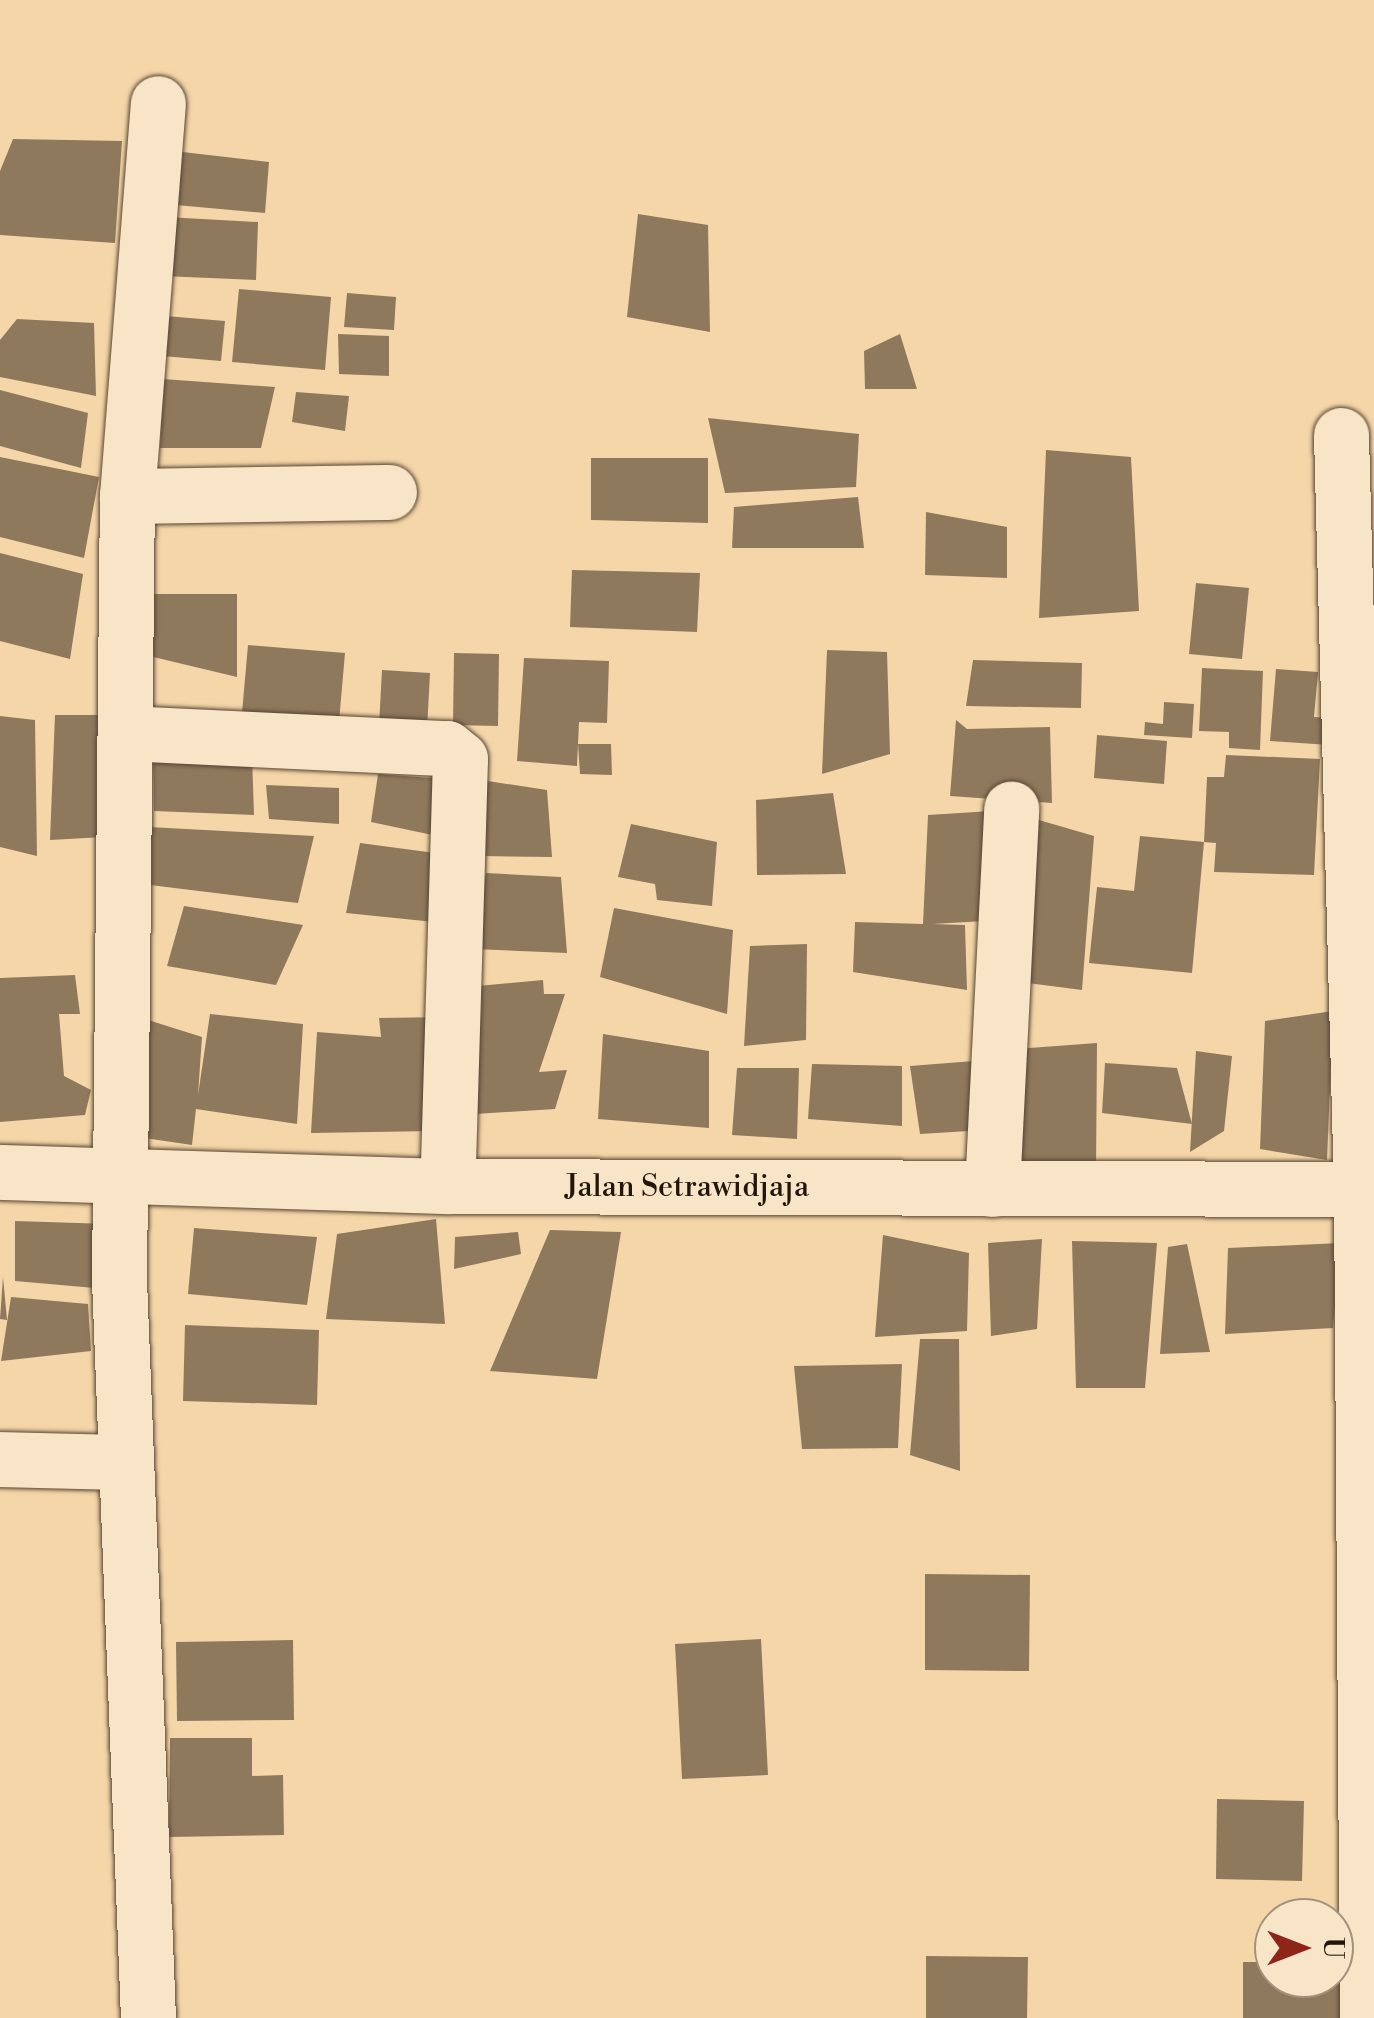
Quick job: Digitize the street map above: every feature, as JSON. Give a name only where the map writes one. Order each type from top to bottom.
[{"type":"street","points":[[148,2018],[123,1462],[121,1176],[127,496],[158,104]]},
{"type":"street","points":[[1341,436],[1360,705],[1367,1189],[1367,2018]]},
{"type":"street","points":[[127,496],[389,492]]},
{"type":"street","points":[[125,733],[446,748],[460,758],[446,1186]]},
{"type":"street","points":[[992,1189],[1011,808]]},
{"type":"street","name":"Jalan Setrawidjaja","points":[[0,1172],[446,1186],[1367,1189]]},
{"type":"street","points":[[0,1459],[123,1462]]},
{"type":"building","points":[[13,139],[122,141],[115,243],[0,235],[0,171]]},
{"type":"building","points":[[174,151],[269,162],[265,213],[176,205]]},
{"type":"building","points":[[638,214],[708,225],[710,332],[627,317]]},
{"type":"building","points":[[166,217],[258,222],[256,280],[163,276]]},
{"type":"building","points":[[239,289],[331,297],[325,370],[232,362]]},
{"type":"building","points":[[347,293],[396,297],[394,330],[344,327]]},
{"type":"building","points":[[154,315],[225,321],[221,361],[151,355]]},
{"type":"building","points":[[17,319],[94,323],[96,396],[0,377],[0,340]]},
{"type":"building","points":[[338,334],[389,336],[389,376],[339,374]]},
{"type":"building","points":[[900,334],[917,389],[865,389],[864,351]]},
{"type":"building","points":[[163,379],[275,387],[261,448],[160,448]]},
{"type":"building","points":[[0,390],[88,413],[81,468],[0,446]]},
{"type":"building","points":[[296,392],[349,396],[345,431],[292,422]]},
{"type":"building","points":[[708,418],[859,434],[856,487],[725,493]]},
{"type":"building","points":[[1046,450],[1131,457],[1139,611],[1039,618]]},
{"type":"building","points":[[0,457],[99,477],[84,558],[0,537]]},
{"type":"building","points":[[591,458],[708,458],[708,523],[591,520]]},
{"type":"building","points":[[858,497],[864,548],[732,548],[734,507]]},
{"type":"building","points":[[926,512],[1007,527],[1007,578],[925,575]]},
{"type":"building","points":[[0,553],[83,574],[70,659],[0,641]]},
{"type":"building","points":[[572,570],[700,573],[697,632],[570,627]]},
{"type":"building","points":[[1196,583],[1249,588],[1242,659],[1189,654]]},
{"type":"building","points":[[145,594],[237,594],[237,677],[145,655]]},
{"type":"building","points":[[248,645],[345,653],[339,722],[242,713]]},
{"type":"building","points":[[827,650],[887,652],[890,754],[822,774]]},
{"type":"building","points":[[454,653],[499,654],[498,726],[453,725]]},
{"type":"building","points":[[524,658],[609,661],[607,723],[579,722],[577,766],[517,761]]},
{"type":"building","points":[[973,660],[1082,663],[1081,708],[966,706]]},
{"type":"building","points":[[1202,668],[1263,671],[1260,750],[1229,748],[1229,732],[1199,731]]},
{"type":"building","points":[[1276,669],[1318,672],[1314,717],[1332,718],[1330,745],[1270,741]]},
{"type":"building","points":[[382,670],[430,673],[427,729],[379,726]]},
{"type":"building","points":[[1164,702],[1194,704],[1192,738],[1144,735],[1145,722],[1163,724]]},
{"type":"building","points":[[55,715],[105,715],[104,837],[50,840]]},
{"type":"building","points":[[0,716],[35,720],[37,856],[0,847]]},
{"type":"building","points":[[956,720],[967,729],[1050,727],[1052,803],[950,796]]},
{"type":"building","points":[[1097,735],[1167,741],[1164,784],[1094,778]]},
{"type":"building","points":[[578,744],[611,744],[612,775],[580,774]]},
{"type":"building","points":[[153,746],[252,755],[254,815],[154,811]]},
{"type":"building","points":[[1226,755],[1320,759],[1314,875],[1214,872],[1216,843],[1204,842],[1207,777],[1224,777]]},
{"type":"building","points":[[378,774],[458,780],[456,840],[371,822]]},
{"type":"building","points":[[481,780],[547,790],[552,857],[481,856]]},
{"type":"building","points":[[266,785],[339,788],[339,824],[269,819]]},
{"type":"building","points":[[833,793],[846,874],[757,875],[756,800]]},
{"type":"building","points":[[1007,810],[1002,920],[933,924],[965,925],[967,990],[853,972],[855,922],[923,924],[928,815]]},
{"type":"building","points":[[1032,818],[1094,836],[1082,990],[1004,980]]},
{"type":"building","points":[[631,824],[717,842],[712,906],[657,900],[655,884],[618,877]]},
{"type":"building","points":[[149,827],[314,836],[298,903],[150,885]]},
{"type":"building","points":[[1140,836],[1204,842],[1192,973],[1089,963],[1097,887],[1134,891]]},
{"type":"building","points":[[360,843],[450,855],[444,923],[346,913]]},
{"type":"building","points":[[486,873],[561,877],[567,953],[474,949]]},
{"type":"building","points":[[184,906],[303,925],[276,985],[167,966]]},
{"type":"building","points":[[614,908],[733,930],[727,1014],[600,977]]},
{"type":"building","points":[[807,944],[806,1040],[744,1046],[750,946]]},
{"type":"building","points":[[75,975],[80,1014],[59,1014],[64,1076],[91,1090],[85,1115],[0,1122],[0,978]]},
{"type":"building","points":[[543,980],[544,994],[565,994],[539,1072],[567,1070],[555,1109],[459,1115],[467,987]]},
{"type":"building","points":[[1333,1011],[1327,1160],[1260,1149],[1265,1021]]},
{"type":"building","points":[[210,1014],[303,1024],[297,1124],[196,1109],[192,1145],[124,1135],[145,1019],[202,1037],[198,1095]]},
{"type":"building","points":[[447,1017],[434,1131],[311,1133],[317,1032],[381,1037],[379,1018]]},
{"type":"building","points":[[603,1034],[709,1051],[709,1128],[598,1119]]},
{"type":"building","points":[[1097,1043],[1096,1172],[1004,1166],[1002,1050]]},
{"type":"building","points":[[1196,1051],[1232,1056],[1224,1131],[1190,1152]]},
{"type":"building","points":[[974,1061],[985,1130],[920,1134],[910,1066]]},
{"type":"building","points":[[1105,1063],[1177,1068],[1192,1124],[1102,1113]]},
{"type":"building","points":[[812,1064],[902,1066],[902,1126],[808,1119]]},
{"type":"building","points":[[737,1068],[799,1068],[797,1139],[732,1135]]},
{"type":"building","points":[[436,1219],[445,1324],[326,1319],[337,1234]]},
{"type":"building","points":[[15,1221],[109,1224],[106,1289],[15,1281]]},
{"type":"building","points":[[194,1228],[317,1237],[307,1305],[188,1294]]},
{"type":"building","points":[[550,1230],[621,1232],[597,1379],[490,1371]]},
{"type":"building","points":[[518,1232],[521,1254],[454,1269],[455,1237]]},
{"type":"building","points":[[883,1235],[969,1253],[967,1331],[875,1337]]},
{"type":"building","points":[[1042,1239],[1037,1329],[991,1336],[988,1243]]},
{"type":"building","points":[[1072,1241],[1157,1243],[1145,1388],[1076,1388]]},
{"type":"building","points":[[1340,1243],[1333,1328],[1225,1334],[1228,1248]]},
{"type":"building","points":[[1187,1244],[1210,1352],[1160,1354],[1168,1247]]},
{"type":"building","points":[[3,1277],[7,1320],[0,1319]]},
{"type":"building","points":[[11,1297],[88,1304],[91,1351],[1,1361]]},
{"type":"building","points":[[185,1325],[319,1330],[317,1405],[183,1401]]},
{"type":"building","points":[[920,1339],[959,1339],[960,1471],[910,1455]]},
{"type":"building","points":[[902,1364],[898,1448],[802,1449],[794,1366]]},
{"type":"building","points":[[925,1574],[1030,1575],[1029,1671],[925,1670]]},
{"type":"building","points":[[761,1639],[768,1775],[682,1779],[675,1644]]},
{"type":"building","points":[[293,1640],[294,1720],[177,1721],[176,1642]]},
{"type":"building","points":[[170,1738],[252,1738],[252,1776],[283,1775],[284,1835],[169,1837]]},
{"type":"building","points":[[1217,1799],[1304,1801],[1302,1881],[1216,1879]]},
{"type":"building","points":[[926,1956],[1028,1957],[1027,2018],[926,2018]]},
{"type":"building","points":[[1243,1962],[1254,1962],[1254,1998],[1342,1998],[1342,2018],[1243,2018]]}]
